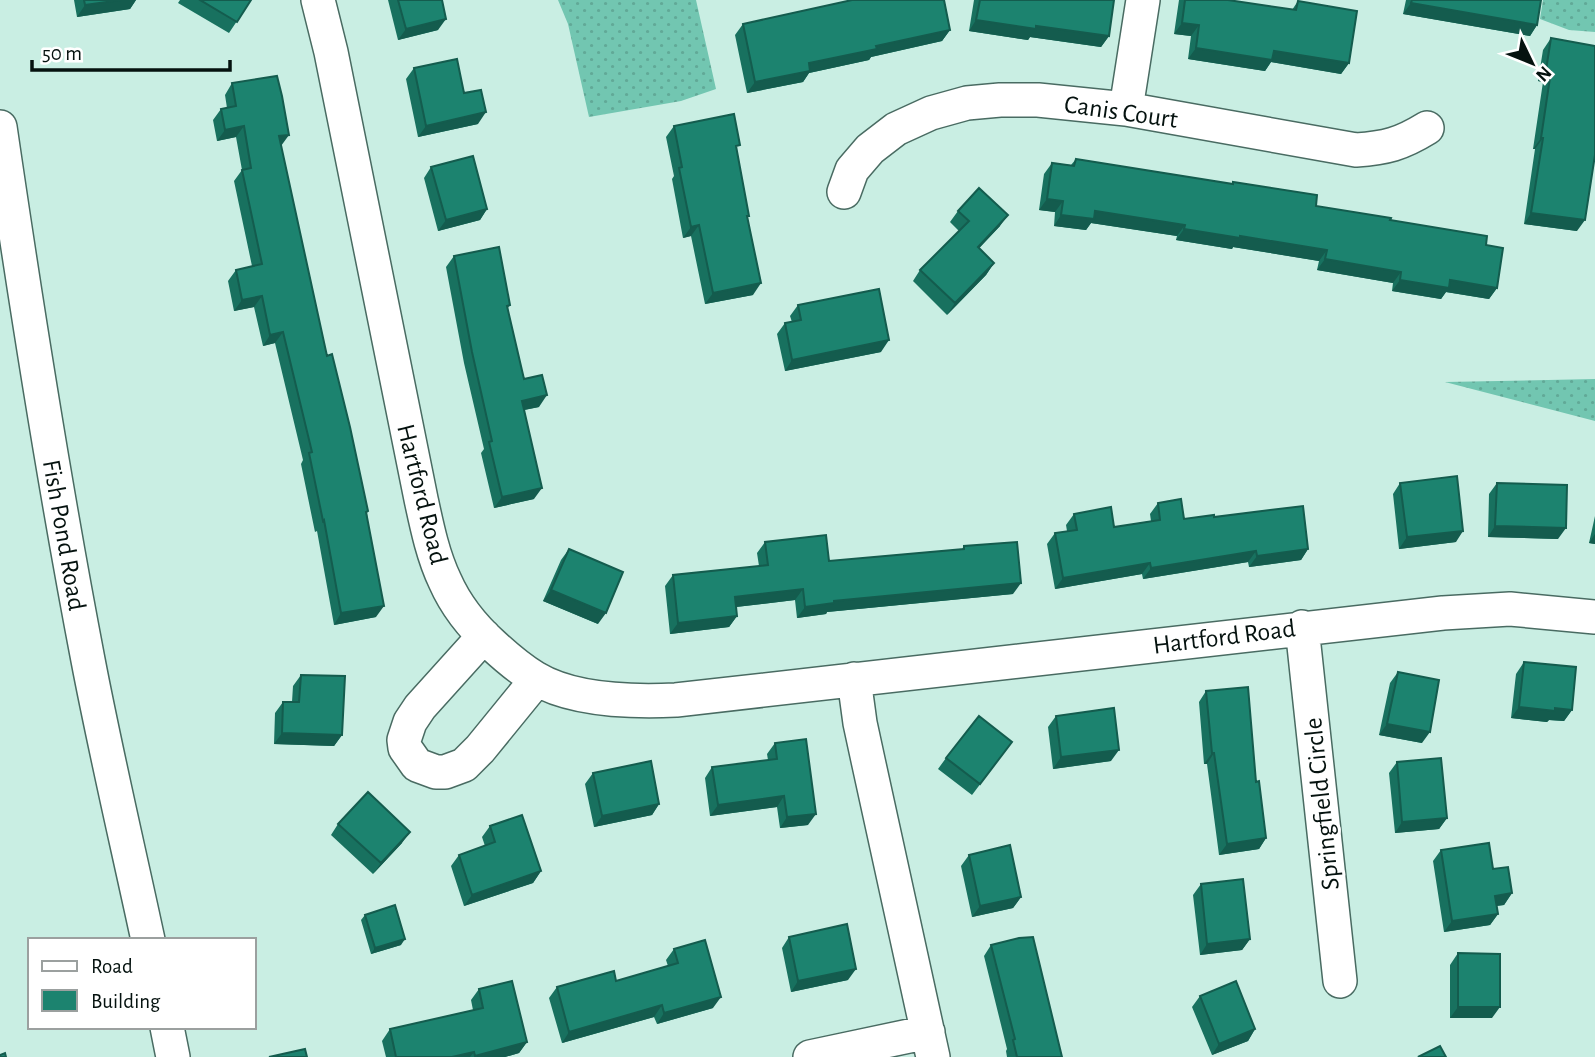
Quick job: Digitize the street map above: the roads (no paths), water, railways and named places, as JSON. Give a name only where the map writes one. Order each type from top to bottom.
[{"type":"street","name":"Hartford Road","points":[[318,0],[434,553],[461,610],[508,659],[537,679],[562,690],[614,700],[645,702],[1302,627],[1475,610],[1510,609],[1595,617]]},
{"type":"street","points":[[1126,109],[1143,0]]},
{"type":"street","name":"Canis Court","points":[[844,192],[852,170],[870,149],[896,129],[931,113],[967,103],[1038,100],[1126,109],[1356,150],[1382,148],[1408,140],[1427,128]]},
{"type":"street","name":"Fish Pond Road","points":[[0,127],[15,331],[148,938]]},
{"type":"street","name":"Springfield Circle","points":[[1302,627],[1340,981]]},
{"type":"street","points":[[484,636],[420,707],[410,722],[404,740],[405,748],[417,765],[436,772],[445,772],[464,765],[481,750],[537,679]]},
{"type":"street","points":[[810,1057],[931,1045],[860,723],[854,679]]},
{"type":"street","points":[[166,1029],[173,1057]]}]
